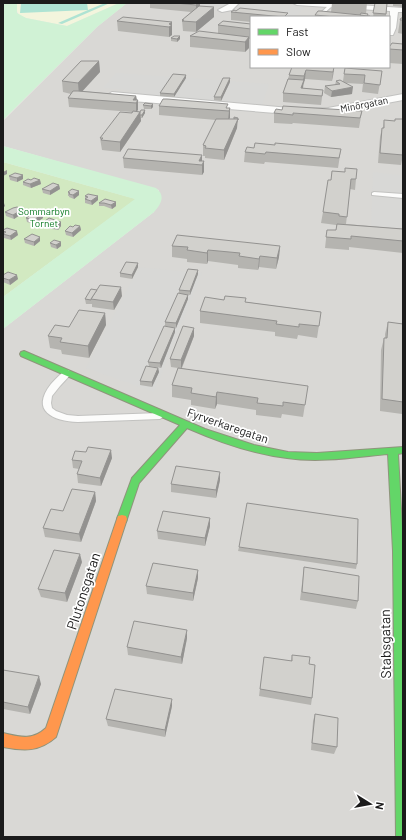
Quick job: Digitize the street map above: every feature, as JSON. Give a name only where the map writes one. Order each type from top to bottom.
[{"type":"street","points":[[222,10],[229,8],[235,3]]},
{"type":"street","points":[[297,3],[403,10]]},
{"type":"street","points":[[390,31],[392,28],[394,10]]},
{"type":"street","name":"Minörgatan","points":[[110,94],[132,98],[300,112],[335,110],[403,97]]},
{"type":"street","name":"Fyrverkaregatan","points":[[24,354],[186,424],[252,447],[287,455],[316,456],[403,450]]},
{"type":"street","name":"Plutonsgatan","points":[[3,740],[33,745],[43,741],[51,732],[135,481],[186,424]]},
{"type":"street","name":"Stabsgatan","points":[[393,451],[398,559],[402,837]]},
{"type":"lane","points":[[319,16],[330,4]]},
{"type":"lane","points":[[374,194],[403,196]]},
{"type":"lane","name":"Fyrverkaregatan","points":[[68,373],[53,388],[45,401],[47,408],[55,415],[79,419],[166,415]]},
{"type":"shaded area","points":[[3,3],[17,3],[17,13],[26,18],[67,26],[119,3],[127,3],[97,27],[3,120]]},
{"type":"shaded area","points":[[17,3],[119,3],[67,26],[26,18],[19,15],[17,11]]},
{"type":"shaded area","points":[[21,3],[87,3],[88,10],[20,13]]},
{"type":"shaded area","points":[[105,3],[110,3],[62,24],[58,23]]},
{"type":"shaded area","points":[[127,3],[403,3],[403,837],[3,837],[3,329],[154,212],[159,190],[3,146],[3,121],[97,27]]},
{"type":"shaded area","points":[[186,3],[267,3],[304,7],[297,16],[234,10],[235,9]]},
{"type":"shaded area","points":[[116,73],[269,84],[262,105],[128,95],[131,90],[103,88]]},
{"type":"shaded area","points":[[3,146],[156,188],[162,197],[159,206],[154,212],[3,329],[3,297],[135,199],[3,162]]},
{"type":"shaded area","points":[[373,172],[400,175],[401,199],[403,199],[403,230],[371,227]]},
{"type":"shaded area","points":[[139,267],[202,273],[154,392],[86,368]]},
{"type":"green space","name":"Sommarbyn Tornet","points":[[3,162],[136,199],[3,297]]},
{"type":"building","points":[[175,3],[198,3],[196,5]]},
{"type":"building","points":[[375,3],[387,3],[386,14],[373,13]]},
{"type":"building","points":[[199,6],[214,7],[196,22],[182,21],[184,20],[182,20]]},
{"type":"building","points":[[240,8],[288,13],[285,16],[273,16],[231,12],[234,10],[236,11]]},
{"type":"building","points":[[318,11],[370,16],[325,16],[315,15]]},
{"type":"building","points":[[361,13],[368,14],[367,16],[360,15]]},
{"type":"building","points":[[123,17],[172,22],[169,24],[172,25],[169,27],[117,21]]},
{"type":"building","points":[[223,21],[250,24],[250,29],[218,25]]},
{"type":"building","points":[[199,31],[249,37],[245,42],[190,36]]},
{"type":"building","points":[[174,36],[180,36],[177,39],[171,38]]},
{"type":"building","points":[[392,43],[403,44],[403,50],[390,49]]},
{"type":"building","points":[[81,61],[99,61],[78,83],[62,81]]},
{"type":"building","points":[[292,68],[334,68],[333,72],[306,70],[304,76],[289,75]]},
{"type":"building","points":[[345,68],[382,71],[380,85],[364,83],[365,75],[344,74]]},
{"type":"building","points":[[173,74],[186,75],[174,94],[160,93]]},
{"type":"building","points":[[223,78],[230,78],[221,97],[214,97]]},
{"type":"building","points":[[288,79],[304,80],[301,88],[323,90],[322,96],[283,93]]},
{"type":"building","points":[[340,80],[353,87],[332,91],[325,86],[340,84],[336,81]]},
{"type":"building","points":[[73,91],[136,96],[133,100],[138,100],[136,103],[68,98]]},
{"type":"building","points":[[163,99],[228,104],[226,108],[230,108],[229,111],[159,106]]},
{"type":"building","points":[[145,103],[153,104],[151,106],[143,105]]},
{"type":"building","points":[[283,106],[362,111],[360,118],[274,113],[276,109],[282,110]]},
{"type":"building","points":[[141,110],[145,110],[142,115],[140,115],[140,112]]},
{"type":"building","points":[[133,111],[140,112],[120,142],[101,140],[103,138],[100,138],[120,112],[132,113]]},
{"type":"building","points":[[216,119],[238,119],[224,150],[205,148],[206,146],[203,145]]},
{"type":"building","points":[[395,119],[403,119],[403,155],[380,153],[384,120],[395,121]]},
{"type":"building","points":[[255,143],[275,145],[275,143],[341,149],[339,158],[266,152],[265,154],[245,152],[247,147],[254,148]]},
{"type":"building","points":[[128,149],[202,155],[199,161],[204,161],[202,165],[123,158]]},
{"type":"building","points":[[345,168],[357,169],[356,179],[351,179],[347,217],[339,216],[339,214],[323,212],[328,180],[331,180],[332,171],[345,172]]},
{"type":"building","points":[[15,173],[23,175],[17,178],[9,176]]},
{"type":"building","points":[[34,178],[40,180],[30,184],[23,182],[28,179],[31,180]]},
{"type":"building","points":[[53,183],[59,185],[50,191],[42,189]]},
{"type":"building","points":[[72,189],[79,191],[73,195],[69,194],[70,193],[68,192]]},
{"type":"building","points":[[88,194],[98,196],[91,201],[85,199],[88,197],[85,196]]},
{"type":"building","points":[[105,199],[116,202],[111,205],[99,203]]},
{"type":"building","points":[[17,207],[23,209],[13,215],[5,212],[13,208]]},
{"type":"building","points":[[39,212],[42,214],[34,220],[26,218],[34,213],[36,214]]},
{"type":"building","points":[[49,218],[61,222],[57,226],[46,224],[48,222],[45,221]]},
{"type":"building","points":[[337,224],[403,229],[403,241],[351,236],[351,239],[326,237],[327,230],[336,230]]},
{"type":"building","points":[[75,225],[80,226],[72,233],[65,231],[70,226],[73,227]]},
{"type":"building","points":[[7,228],[17,231],[10,236],[3,234],[6,232],[3,230]]},
{"type":"building","points":[[32,234],[40,237],[34,242],[24,239]]},
{"type":"building","points":[[177,235],[280,246],[277,258],[260,256],[259,259],[239,256],[240,253],[208,250],[207,253],[187,250],[188,247],[172,246]]},
{"type":"building","points":[[54,240],[61,242],[56,245],[50,243]]},
{"type":"building","points":[[126,262],[138,263],[132,275],[120,273]]},
{"type":"building","points":[[188,269],[198,270],[190,291],[179,290]]},
{"type":"building","points":[[8,272],[17,275],[9,280],[3,278],[3,275]]},
{"type":"building","points":[[100,285],[121,287],[113,302],[91,299]]},
{"type":"building","points":[[91,289],[97,290],[91,300],[85,299]]},
{"type":"building","points":[[178,293],[188,295],[176,323],[165,322]]},
{"type":"building","points":[[225,296],[246,298],[245,302],[321,312],[319,326],[299,324],[299,327],[276,324],[277,321],[200,311],[205,297],[224,300]]},
{"type":"building","points":[[79,310],[105,313],[88,346],[60,342],[62,338],[48,336],[55,325],[69,327]]},
{"type":"building","points":[[388,322],[403,324],[403,402],[382,399],[384,338],[387,338]]},
{"type":"building","points":[[164,326],[175,328],[160,363],[148,362]]},
{"type":"building","points":[[183,326],[194,328],[181,360],[170,359]]},
{"type":"building","points":[[146,366],[158,368],[152,382],[140,381]]},
{"type":"building","points":[[178,368],[308,386],[305,405],[283,402],[283,406],[257,403],[258,398],[217,392],[216,397],[191,393],[192,388],[172,385]]},
{"type":"building","points":[[88,447],[111,450],[100,478],[77,474],[82,461],[72,460],[75,451],[86,452]]},
{"type":"building","points":[[176,466],[220,472],[216,490],[171,484]]},
{"type":"building","points":[[72,489],[95,492],[79,534],[43,528],[51,509],[63,511]]},
{"type":"building","points":[[247,503],[358,519],[357,564],[239,547]]},
{"type":"building","points":[[163,511],[210,518],[205,538],[157,531]]},
{"type":"building","points":[[54,550],[80,554],[65,593],[38,589]]},
{"type":"building","points":[[153,563],[198,570],[193,593],[146,586]]},
{"type":"building","points":[[304,567],[359,576],[358,601],[302,592]]},
{"type":"building","points":[[134,621],[187,630],[181,657],[127,647]]},
{"type":"building","points":[[292,655],[310,657],[309,664],[315,665],[312,698],[260,689],[264,657],[292,661]]},
{"type":"building","points":[[3,670],[39,676],[28,707],[3,702]]},
{"type":"building","points":[[115,689],[172,699],[165,730],[106,719]]},
{"type":"building","points":[[315,714],[338,718],[337,747],[312,743]]},
{"type":"traffic: fast","points":[[24,354],[202,431],[253,448],[288,455],[317,456],[403,450]]},
{"type":"traffic: fast","points":[[122,519],[135,481],[186,424]]},
{"type":"traffic: fast","points":[[393,451],[398,551],[403,837]]},
{"type":"traffic: slow","points":[[3,740],[29,744],[40,741],[51,732],[122,519]]}]
